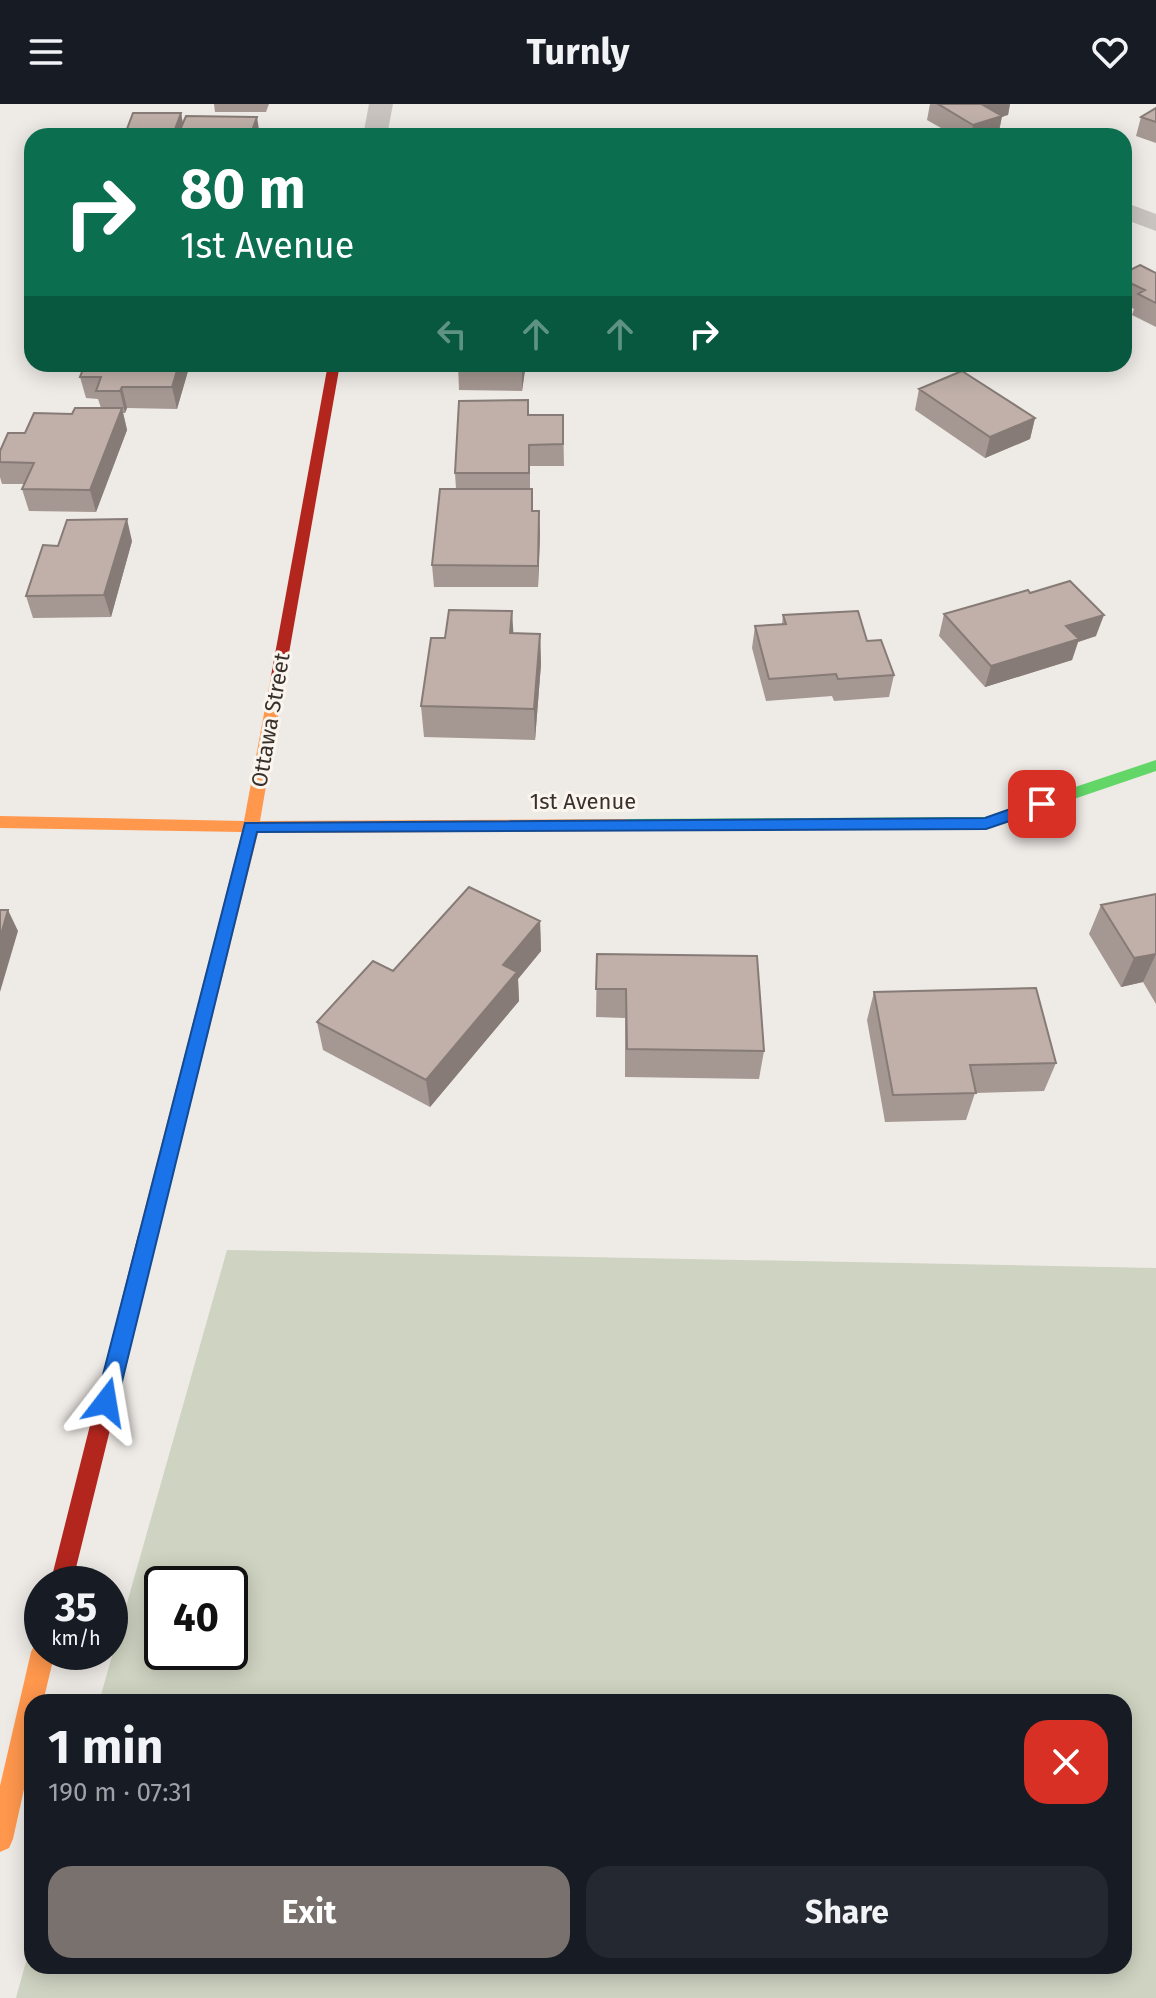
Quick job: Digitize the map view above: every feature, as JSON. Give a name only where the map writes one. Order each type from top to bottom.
[{"type":"street","points":[[376,128],[381,104]]},
{"type":"street","points":[[1132,213],[1156,223]]},
{"type":"street","name":"Ottawa Street","points":[[66,1566],[251,827],[333,372]]},
{"type":"street","name":"1st Avenue","points":[[0,822],[251,827],[986,823],[1156,765]]},
{"type":"street","points":[[29,1694],[37,1670]]},
{"type":"street","points":[[0,1839],[8,1760],[24,1711]]},
{"type":"green space","points":[[227,1250],[1156,1268],[1156,1998],[16,1998],[24,1969],[24,1974],[1132,1974],[1132,1694],[101,1694],[108,1670],[128,1670],[128,1600]]},
{"type":"building","points":[[938,104],[981,104],[1002,116],[973,125]]},
{"type":"building","points":[[1156,108],[1156,122],[1141,117]]},
{"type":"building","points":[[133,113],[181,113],[175,128],[127,128]]},
{"type":"building","points":[[186,116],[257,117],[253,128],[181,128]]},
{"type":"building","points":[[1140,265],[1156,273],[1156,303],[1138,294],[1145,290],[1132,284],[1132,269]]},
{"type":"building","points":[[82,372],[177,372],[172,387],[122,387],[120,391],[96,391],[101,377],[80,377]]},
{"type":"building","points":[[964,372],[1035,418],[990,437],[919,389]]},
{"type":"building","points":[[528,400],[528,415],[563,415],[563,444],[529,445],[529,473],[455,473],[459,401]]},
{"type":"building","points":[[75,408],[122,408],[90,490],[22,489],[34,463],[0,462],[0,451],[8,433],[25,433],[34,413],[72,414]]},
{"type":"building","points":[[440,489],[532,489],[532,511],[539,511],[538,566],[432,565]]},
{"type":"building","points":[[127,519],[104,595],[26,596],[43,545],[58,546],[67,520]]},
{"type":"building","points":[[1070,581],[1104,615],[1066,626],[1079,639],[991,666],[944,614],[1028,590],[1030,593]]},
{"type":"building","points":[[449,610],[512,611],[510,633],[540,634],[534,709],[421,706],[431,638],[445,638]]},
{"type":"building","points":[[858,611],[867,641],[881,640],[894,675],[838,679],[836,674],[769,679],[755,626],[786,624],[783,615]]},
{"type":"building","points":[[469,887],[540,921],[503,965],[517,972],[426,1080],[317,1022],[373,961],[393,971]]},
{"type":"building","points":[[1156,894],[1156,954],[1134,958],[1101,905]]},
{"type":"building","points":[[0,910],[8,910],[0,938]]},
{"type":"building","points":[[597,954],[757,956],[764,1051],[627,1049],[626,989],[596,989]]},
{"type":"building","points":[[1036,988],[1056,1063],[970,1065],[976,1093],[893,1095],[874,992]]},
{"type":"traffic: fast","points":[[626,825],[986,823],[1156,765]]},
{"type":"traffic: slow","points":[[148,1235],[251,827],[278,676]]},
{"type":"traffic: slow","points":[[0,822],[251,827],[626,825]]},
{"type":"traffic: slow","points":[[33,1694],[39,1670]]},
{"type":"traffic: slow","points":[[0,1839],[24,1735]]},
{"type":"traffic: jam","points":[[278,676],[333,372]]},
{"type":"traffic: jam","points":[[65,1566],[148,1235]]},
{"type":"route","points":[[106,1402],[251,827],[986,823],[1042,804]]}]
